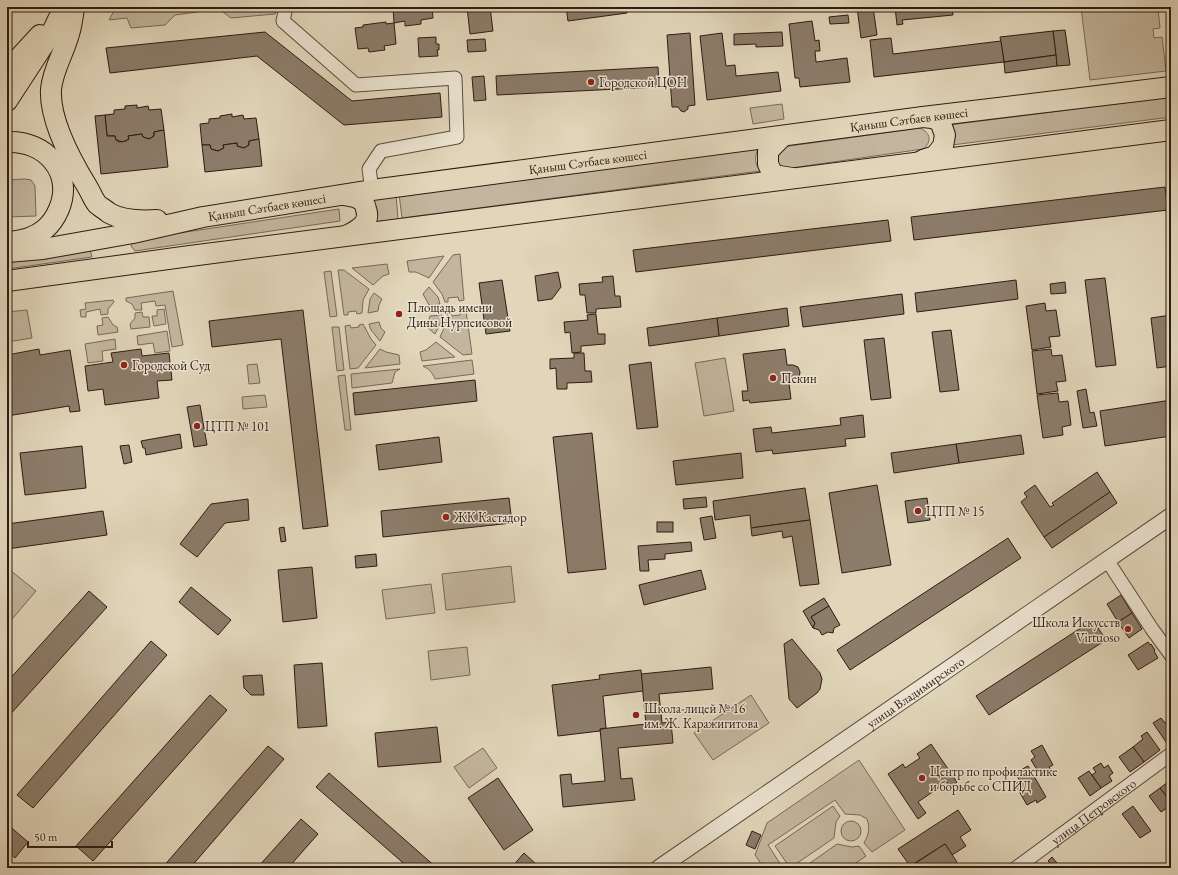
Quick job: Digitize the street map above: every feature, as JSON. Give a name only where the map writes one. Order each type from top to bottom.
[{"type":"main road","points":[[7,71],[66,9]]},
{"type":"main road","points":[[7,101],[66,9]]},
{"type":"main road","points":[[66,9],[73,21],[69,35],[53,73],[51,90],[52,109],[56,124],[78,173],[93,198],[97,204],[111,214],[127,219],[144,220],[203,217]]},
{"type":"main road","name":"Қаныш Сәтбаев көшесі","points":[[7,252],[43,249],[132,233],[203,217],[372,190],[923,117],[1171,87]]},
{"type":"main road","points":[[918,162],[935,156],[943,146],[945,135],[940,122],[932,118],[923,117]]},
{"type":"main road","points":[[7,281],[348,235],[1171,130]]},
{"type":"main road","points":[[783,136],[768,151],[768,164],[773,175],[792,178]]},
{"type":"main road","points":[[7,142],[32,145],[47,154],[59,170],[64,184],[63,199],[56,216],[46,229],[30,238],[7,242]]},
{"type":"main road","points":[[343,195],[361,200],[368,212],[366,222],[361,228],[348,235]]},
{"type":"main road","points":[[132,233],[126,244],[129,257],[137,263]]},
{"type":"street","points":[[286,7],[283,21],[356,85],[455,78],[458,137],[381,151],[369,169],[372,190]]},
{"type":"street","name":"улица Владимирского","points":[[659,868],[1061,590],[1171,516]]},
{"type":"street","points":[[1107,560],[1152,629],[1171,655]]},
{"type":"street","name":"улица Петровского","points":[[1016,868],[1171,754]]},
{"type":"shaded area","points":[[116,7],[277,7],[275,14],[231,18],[219,9],[175,15],[165,25],[131,28],[127,18],[109,20]]},
{"type":"shaded area","points":[[1081,7],[1157,7],[1160,28],[1153,29],[1154,38],[1162,37],[1166,71],[1090,80]]},
{"type":"shaded area","points":[[1171,97],[1171,117],[952,145],[955,140],[955,135],[949,125]]},
{"type":"shaded area","points":[[782,104],[784,119],[753,124],[750,108]]},
{"type":"shaded area","points":[[920,128],[926,132],[929,138],[928,143],[923,149],[784,169],[779,167],[776,162],[777,151],[782,147]]},
{"type":"shaded area","points":[[758,149],[756,160],[760,171],[402,218],[399,194]]},
{"type":"shaded area","points":[[7,180],[31,180],[35,186],[36,216],[7,217]]},
{"type":"shaded area","points":[[396,194],[398,219],[373,222],[368,197]]},
{"type":"shaded area","points":[[339,209],[340,221],[135,251],[131,246],[133,240]]},
{"type":"shaded area","points":[[90,249],[92,257],[7,269],[7,263]]},
{"type":"shaded area","points":[[460,254],[464,300],[459,301],[458,297],[448,298],[448,302],[445,302],[442,294],[433,282],[453,255]]},
{"type":"shaded area","points":[[444,256],[429,278],[416,272],[409,272],[407,261]]},
{"type":"shaded area","points":[[387,264],[389,274],[383,276],[373,285],[352,268]]},
{"type":"shaded area","points":[[338,270],[344,270],[369,289],[363,300],[362,313],[357,314],[356,311],[348,312],[348,315],[344,315]]},
{"type":"shaded area","points":[[331,271],[337,316],[330,317],[324,272]]},
{"type":"shaded area","points":[[429,287],[438,297],[440,304],[429,305],[423,294]]},
{"type":"shaded area","points":[[173,291],[183,345],[172,347],[165,305],[156,306],[155,301],[141,303],[142,310],[135,310],[132,304],[126,301],[126,298]]},
{"type":"shaded area","points":[[374,293],[382,299],[378,311],[368,313],[370,299]]},
{"type":"shaded area","points":[[113,300],[114,302],[108,309],[108,314],[101,315],[100,309],[86,312],[86,317],[81,317],[80,310],[86,309],[85,303]]},
{"type":"shaded area","points":[[164,309],[166,324],[154,326],[152,316],[157,316],[157,310]]},
{"type":"shaded area","points":[[27,310],[32,338],[7,342],[7,312]]},
{"type":"shaded area","points":[[466,311],[472,354],[463,355],[440,337],[446,324],[447,314],[451,313],[452,316],[460,315],[460,312]]},
{"type":"shaded area","points":[[142,312],[143,317],[149,317],[150,327],[131,329],[130,324],[135,318],[135,313]]},
{"type":"shaded area","points":[[442,315],[441,322],[435,334],[427,327],[430,316]]},
{"type":"shaded area","points":[[108,317],[113,325],[117,327],[118,332],[98,335],[97,326],[103,325],[102,318]]},
{"type":"shaded area","points":[[379,322],[381,328],[385,332],[380,341],[371,330],[369,324]]},
{"type":"shaded area","points":[[363,324],[376,345],[358,368],[350,369],[345,326],[350,325],[351,328],[359,327],[359,325]]},
{"type":"shaded area","points":[[332,327],[339,327],[344,370],[337,371]]},
{"type":"shaded area","points":[[167,331],[170,351],[155,353],[153,343],[138,345],[137,336]]},
{"type":"shaded area","points":[[115,339],[116,349],[102,351],[103,361],[88,363],[85,344]]},
{"type":"shaded area","points":[[436,342],[455,357],[422,361],[420,352],[426,350]]},
{"type":"shaded area","points":[[380,349],[399,355],[400,364],[365,368]]},
{"type":"shaded area","points":[[725,358],[734,411],[704,416],[695,363]]},
{"type":"shaded area","points":[[472,360],[474,374],[435,379],[433,374],[423,366]]},
{"type":"shaded area","points":[[257,364],[260,383],[249,384],[247,365]]},
{"type":"shaded area","points":[[400,369],[395,372],[392,383],[352,388],[351,374]]},
{"type":"shaded area","points":[[345,375],[351,430],[345,430],[338,376]]},
{"type":"shaded area","points":[[265,395],[267,407],[243,409],[242,397]]},
{"type":"shaded area","points":[[511,566],[515,602],[446,610],[442,574]]},
{"type":"shaded area","points":[[10,570],[36,591],[7,625],[7,574]]},
{"type":"shaded area","points":[[431,584],[435,613],[386,619],[382,590]]},
{"type":"shaded area","points":[[467,647],[470,675],[431,680],[428,651]]},
{"type":"shaded area","points":[[751,695],[769,723],[713,760],[694,733]]},
{"type":"shaded area","points":[[483,748],[497,768],[469,788],[454,767]]},
{"type":"shaded area","points":[[859,760],[905,830],[872,852],[864,843],[868,831],[867,819],[860,815],[845,814],[835,800],[768,845],[783,868],[764,868],[755,855],[767,823]]},
{"type":"shaded area","points":[[833,806],[840,816],[836,822],[834,838],[790,868],[775,846]]},
{"type":"shaded area","points":[[851,821],[858,824],[861,831],[858,838],[851,841],[844,838],[841,831],[844,824]]},
{"type":"shaded area","points":[[837,844],[852,847],[859,846],[866,856],[849,868],[803,868]]},
{"type":"building","points":[[393,7],[432,7],[433,18],[421,20],[421,24],[405,26],[405,21],[394,23]]},
{"type":"building","points":[[467,7],[490,7],[493,31],[470,34]]},
{"type":"building","points":[[566,7],[626,7],[627,13],[568,21]]},
{"type":"building","points":[[857,7],[873,7],[877,35],[861,38]]},
{"type":"building","points":[[895,7],[952,7],[953,15],[902,20],[903,24],[897,25]]},
{"type":"building","points":[[848,15],[849,23],[830,24],[829,17]]},
{"type":"building","points":[[812,21],[815,41],[819,40],[820,51],[815,51],[816,62],[847,58],[850,82],[800,87],[799,78],[795,78],[789,24]]},
{"type":"building","points":[[386,22],[386,24],[394,23],[396,44],[384,46],[385,50],[369,52],[368,48],[358,49],[355,28],[363,27],[363,25]]},
{"type":"building","points":[[1065,30],[1070,65],[1057,66],[1053,31]]},
{"type":"building","points":[[1053,31],[1056,55],[1004,62],[1000,37]]},
{"type":"building","points":[[265,32],[352,101],[440,93],[442,117],[344,125],[257,56],[110,73],[106,48]]},
{"type":"building","points":[[782,32],[783,46],[756,47],[756,44],[734,45],[734,34]]},
{"type":"building","points":[[690,33],[695,105],[688,106],[688,109],[684,112],[678,107],[672,107],[667,35]]},
{"type":"building","points":[[722,33],[726,66],[735,65],[736,76],[778,72],[781,91],[707,100],[700,36]]},
{"type":"building","points":[[436,37],[436,44],[439,44],[439,50],[437,50],[438,56],[419,57],[418,38]]},
{"type":"building","points":[[891,38],[893,54],[1001,41],[1004,62],[874,77],[870,40]]},
{"type":"building","points":[[485,39],[486,51],[468,52],[467,40]]},
{"type":"building","points":[[1056,55],[1057,66],[1005,73],[1004,62]]},
{"type":"building","points":[[658,67],[659,87],[497,95],[496,76]]},
{"type":"building","points":[[484,76],[486,100],[474,101],[472,77]]},
{"type":"building","points":[[137,105],[137,108],[148,106],[149,110],[161,109],[164,130],[154,132],[154,136],[149,139],[143,137],[142,134],[128,136],[129,139],[123,142],[116,140],[115,136],[107,136],[105,115],[114,114],[114,110],[125,109],[125,106]]},
{"type":"building","points":[[232,114],[232,117],[243,115],[244,119],[256,118],[259,139],[249,141],[249,145],[244,148],[237,146],[237,143],[223,145],[224,148],[218,151],[211,149],[210,145],[202,145],[200,124],[209,123],[209,119],[220,118],[220,116]]},
{"type":"building","points":[[105,115],[107,136],[115,136],[116,140],[119,142],[129,139],[128,136],[142,134],[143,137],[149,139],[154,136],[154,132],[164,130],[168,167],[101,174],[95,116]]},
{"type":"building","points":[[259,139],[262,166],[205,172],[202,145],[210,145],[211,149],[218,151],[224,148],[223,145],[237,143],[237,146],[244,148],[249,145],[249,141]]},
{"type":"building","points":[[1165,187],[1168,210],[914,240],[911,217]]},
{"type":"building","points":[[888,220],[891,241],[636,272],[633,250]]},
{"type":"building","points":[[558,272],[561,287],[552,299],[538,301],[535,276]]},
{"type":"building","points":[[613,276],[615,296],[620,296],[621,307],[596,309],[596,313],[587,313],[585,295],[580,295],[579,284],[603,282],[602,277]]},
{"type":"building","points":[[1105,278],[1116,365],[1096,367],[1085,280]]},
{"type":"building","points":[[502,280],[510,331],[486,334],[479,283]]},
{"type":"building","points":[[1016,280],[1018,299],[917,312],[915,293]]},
{"type":"building","points":[[1065,282],[1066,293],[1051,294],[1050,284]]},
{"type":"building","points":[[902,294],[904,314],[803,327],[800,307]]},
{"type":"building","points":[[1045,303],[1046,311],[1056,310],[1060,336],[1049,337],[1051,347],[1032,350],[1026,306]]},
{"type":"building","points":[[787,308],[789,326],[719,336],[717,318]]},
{"type":"building","points":[[303,310],[328,526],[303,529],[281,339],[212,347],[209,321]]},
{"type":"building","points":[[596,314],[598,334],[605,334],[605,344],[581,346],[581,352],[572,353],[570,332],[565,333],[564,322],[588,320],[587,315]]},
{"type":"building","points":[[1171,315],[1171,366],[1157,368],[1151,318]]},
{"type":"building","points":[[717,318],[719,336],[649,346],[647,328]]},
{"type":"building","points":[[951,330],[959,390],[940,392],[932,332]]},
{"type":"building","points":[[884,338],[891,398],[871,400],[864,340]]},
{"type":"building","points":[[39,349],[40,355],[70,350],[80,411],[70,412],[69,406],[7,416],[7,355]]},
{"type":"building","points":[[141,349],[142,356],[169,353],[172,380],[157,381],[159,398],[105,405],[103,389],[88,391],[85,366],[113,362],[111,353]]},
{"type":"building","points":[[785,349],[787,365],[798,367],[800,372],[799,378],[795,382],[789,383],[791,399],[750,403],[749,400],[743,401],[742,391],[748,391],[743,354]]},
{"type":"building","points":[[1051,349],[1052,356],[1062,355],[1066,381],[1056,382],[1058,391],[1037,394],[1032,351]]},
{"type":"building","points":[[574,353],[584,353],[585,371],[591,371],[592,382],[567,383],[567,389],[557,389],[556,368],[550,369],[550,359],[574,358]]},
{"type":"building","points":[[651,362],[658,427],[637,429],[629,365]]},
{"type":"building","points":[[475,380],[477,401],[355,415],[353,393]]},
{"type":"building","points":[[1086,389],[1090,413],[1094,412],[1097,426],[1083,428],[1077,391]]},
{"type":"building","points":[[1058,393],[1059,402],[1068,401],[1071,425],[1062,427],[1063,435],[1043,438],[1037,395]]},
{"type":"building","points":[[1171,400],[1171,436],[1105,446],[1100,411]]},
{"type":"building","name":"ЦТП № 101","points":[[200,405],[207,445],[194,447],[187,407]]},
{"type":"building","points":[[863,415],[865,437],[845,439],[846,446],[773,454],[772,450],[756,452],[753,429],[771,427],[772,433],[841,425],[840,418]]},
{"type":"building","points":[[592,433],[606,569],[568,573],[553,437]]},
{"type":"building","points":[[180,434],[182,448],[146,455],[145,448],[143,448],[141,441]]},
{"type":"building","points":[[1021,435],[1024,454],[959,463],[956,444]]},
{"type":"building","points":[[439,437],[442,462],[379,470],[376,445]]},
{"type":"building","points":[[956,444],[959,463],[894,473],[891,453]]},
{"type":"building","points":[[129,445],[132,462],[124,464],[120,446]]},
{"type":"building","points":[[82,446],[86,488],[25,495],[20,453]]},
{"type":"building","points":[[741,453],[743,478],[676,485],[673,461]]},
{"type":"building","points":[[1097,472],[1110,492],[1044,537],[1021,502],[1027,497],[1024,493],[1035,485],[1050,507],[1054,505],[1052,503]]},
{"type":"building","points":[[877,485],[891,565],[842,573],[829,493]]},
{"type":"building","points":[[805,488],[810,520],[751,528],[750,515],[715,520],[713,501]]},
{"type":"building","points":[[1110,492],[1117,503],[1052,548],[1044,537]]},
{"type":"building","points":[[706,497],[707,507],[684,509],[683,499]]},
{"type":"building","name":"ЖК Кастадор","points":[[509,498],[512,523],[383,537],[381,511]]},
{"type":"building","name":"ЦТП № 15","points":[[927,498],[930,520],[908,523],[905,501]]},
{"type":"building","points":[[248,499],[249,520],[225,523],[197,557],[180,544],[211,504]]},
{"type":"building","points":[[103,511],[107,535],[7,549],[7,524]]},
{"type":"building","points":[[712,516],[716,538],[704,540],[700,518]]},
{"type":"building","points":[[810,520],[819,584],[800,586],[792,536],[783,538],[782,531],[752,536],[751,528]]},
{"type":"building","points":[[657,522],[673,522],[673,532],[657,532]]},
{"type":"building","points":[[284,527],[286,541],[281,542],[279,528]]},
{"type":"building","points":[[1008,538],[1021,558],[850,670],[837,650]]},
{"type":"building","points":[[691,542],[692,551],[665,554],[665,559],[648,560],[649,571],[640,571],[638,546]]},
{"type":"building","points":[[376,554],[377,566],[356,568],[355,556]]},
{"type":"building","points":[[312,567],[317,618],[283,622],[278,570]]},
{"type":"building","points":[[701,570],[706,589],[644,605],[639,585]]},
{"type":"building","points":[[191,587],[231,620],[218,635],[179,602]]},
{"type":"building","points":[[89,591],[107,607],[7,718],[7,682]]},
{"type":"building","points":[[1121,595],[1132,613],[1118,622],[1107,604]]},
{"type":"building","points":[[824,598],[829,606],[811,617],[815,623],[813,628],[803,611]]},
{"type":"building","points":[[829,606],[840,625],[834,628],[833,633],[828,632],[822,635],[819,630],[813,628],[815,623],[811,617]]},
{"type":"building","points":[[1132,613],[1142,629],[1129,638],[1118,622]]},
{"type":"building","points":[[1093,620],[1106,640],[989,715],[976,696]]},
{"type":"building","points":[[792,639],[820,673],[822,679],[820,689],[817,693],[797,708],[789,699],[784,644]]},
{"type":"building","points":[[151,641],[167,655],[33,808],[17,795]]},
{"type":"building","points":[[1148,642],[1155,650],[1154,651],[1158,658],[1138,670],[1128,655]]},
{"type":"building","points":[[322,663],[327,726],[298,728],[294,665]]},
{"type":"building","name":"Школа-лицей № 16 им. Ж. Каражигитова","points":[[711,667],[713,689],[659,694],[662,723],[671,722],[673,743],[618,748],[621,779],[632,778],[635,800],[563,807],[560,775],[571,774],[572,784],[605,781],[600,729],[646,724],[641,674]]},
{"type":"building","points":[[641,670],[643,691],[603,696],[606,728],[600,729],[600,731],[558,736],[552,685],[600,679],[599,675]]},
{"type":"building","points":[[262,675],[264,695],[251,695],[244,688],[243,676]]},
{"type":"building","points":[[210,695],[227,710],[93,861],[76,846]]},
{"type":"building","points":[[1161,718],[1165,723],[1171,719],[1171,739],[1166,742],[1153,723]]},
{"type":"building","points":[[437,727],[441,762],[378,767],[375,733]]},
{"type":"building","points":[[1147,732],[1160,750],[1144,762],[1133,747],[1143,739],[1141,736]]},
{"type":"building","name":"Центр по профилактике и борьбе со СПИД","points":[[931,744],[957,782],[950,787],[947,782],[918,802],[926,813],[918,819],[888,774],[903,764],[905,768],[920,758],[917,754]]},
{"type":"building","points":[[1042,745],[1053,765],[1049,767],[1051,770],[1041,776],[1031,760],[1035,757],[1031,751]]},
{"type":"building","points":[[268,746],[284,759],[190,868],[162,868]]},
{"type":"building","points":[[1133,747],[1144,762],[1130,772],[1119,757]]},
{"type":"building","points":[[1101,763],[1104,768],[1108,765],[1113,773],[1109,776],[1112,781],[1101,788],[1092,775],[1096,772],[1093,768]]},
{"type":"building","points":[[1028,766],[1046,797],[1037,803],[1036,800],[1027,805],[1015,784],[1020,781],[1015,773]]},
{"type":"building","points":[[1089,771],[1101,788],[1090,796],[1078,778]]},
{"type":"building","points":[[329,773],[437,868],[409,868],[316,787]]},
{"type":"building","points":[[498,778],[533,830],[504,850],[468,798]]},
{"type":"building","points":[[1168,782],[1171,786],[1171,802],[1160,788]]},
{"type":"building","points":[[1160,788],[1171,802],[1171,805],[1161,812],[1149,796]]},
{"type":"building","points":[[1133,806],[1151,831],[1140,838],[1122,814]]},
{"type":"building","points":[[958,810],[971,830],[960,837],[966,846],[952,855],[945,844],[910,866],[898,849]]},
{"type":"building","points":[[301,819],[318,834],[288,868],[257,868]]},
{"type":"building","points":[[7,824],[28,842],[15,858],[7,851]]},
{"type":"building","points":[[752,831],[761,835],[755,849],[746,845]]},
{"type":"building","points":[[945,844],[957,862],[949,868],[908,868]]},
{"type":"building","points":[[524,853],[537,865],[534,868],[511,868]]},
{"type":"building","points":[[1052,857],[1061,868],[1046,868],[1051,864],[1048,861]]},
{"type":"place","name":"Городской ЦОН","points":[[591,82]]},
{"type":"place","name":"Площадь имени Дины Нурпеисовой","points":[[399,314]]},
{"type":"place","name":"Городской Суд","points":[[124,365]]},
{"type":"place","name":"Пекин","points":[[773,378]]},
{"type":"place","name":"ЦТП № 101","points":[[197,426]]},
{"type":"place","name":"ЦТП № 15","points":[[918,511]]},
{"type":"place","name":"ЖК Кастадор","points":[[446,517]]},
{"type":"place","name":"Школа Искусств Virtuoso","points":[[1128,629]]},
{"type":"place","name":"Школа-лицей № 16 им. Ж. Каражигитова","points":[[636,715]]},
{"type":"place","name":"Центр по профилактике и борьбе со СПИД","points":[[922,778]]}]
